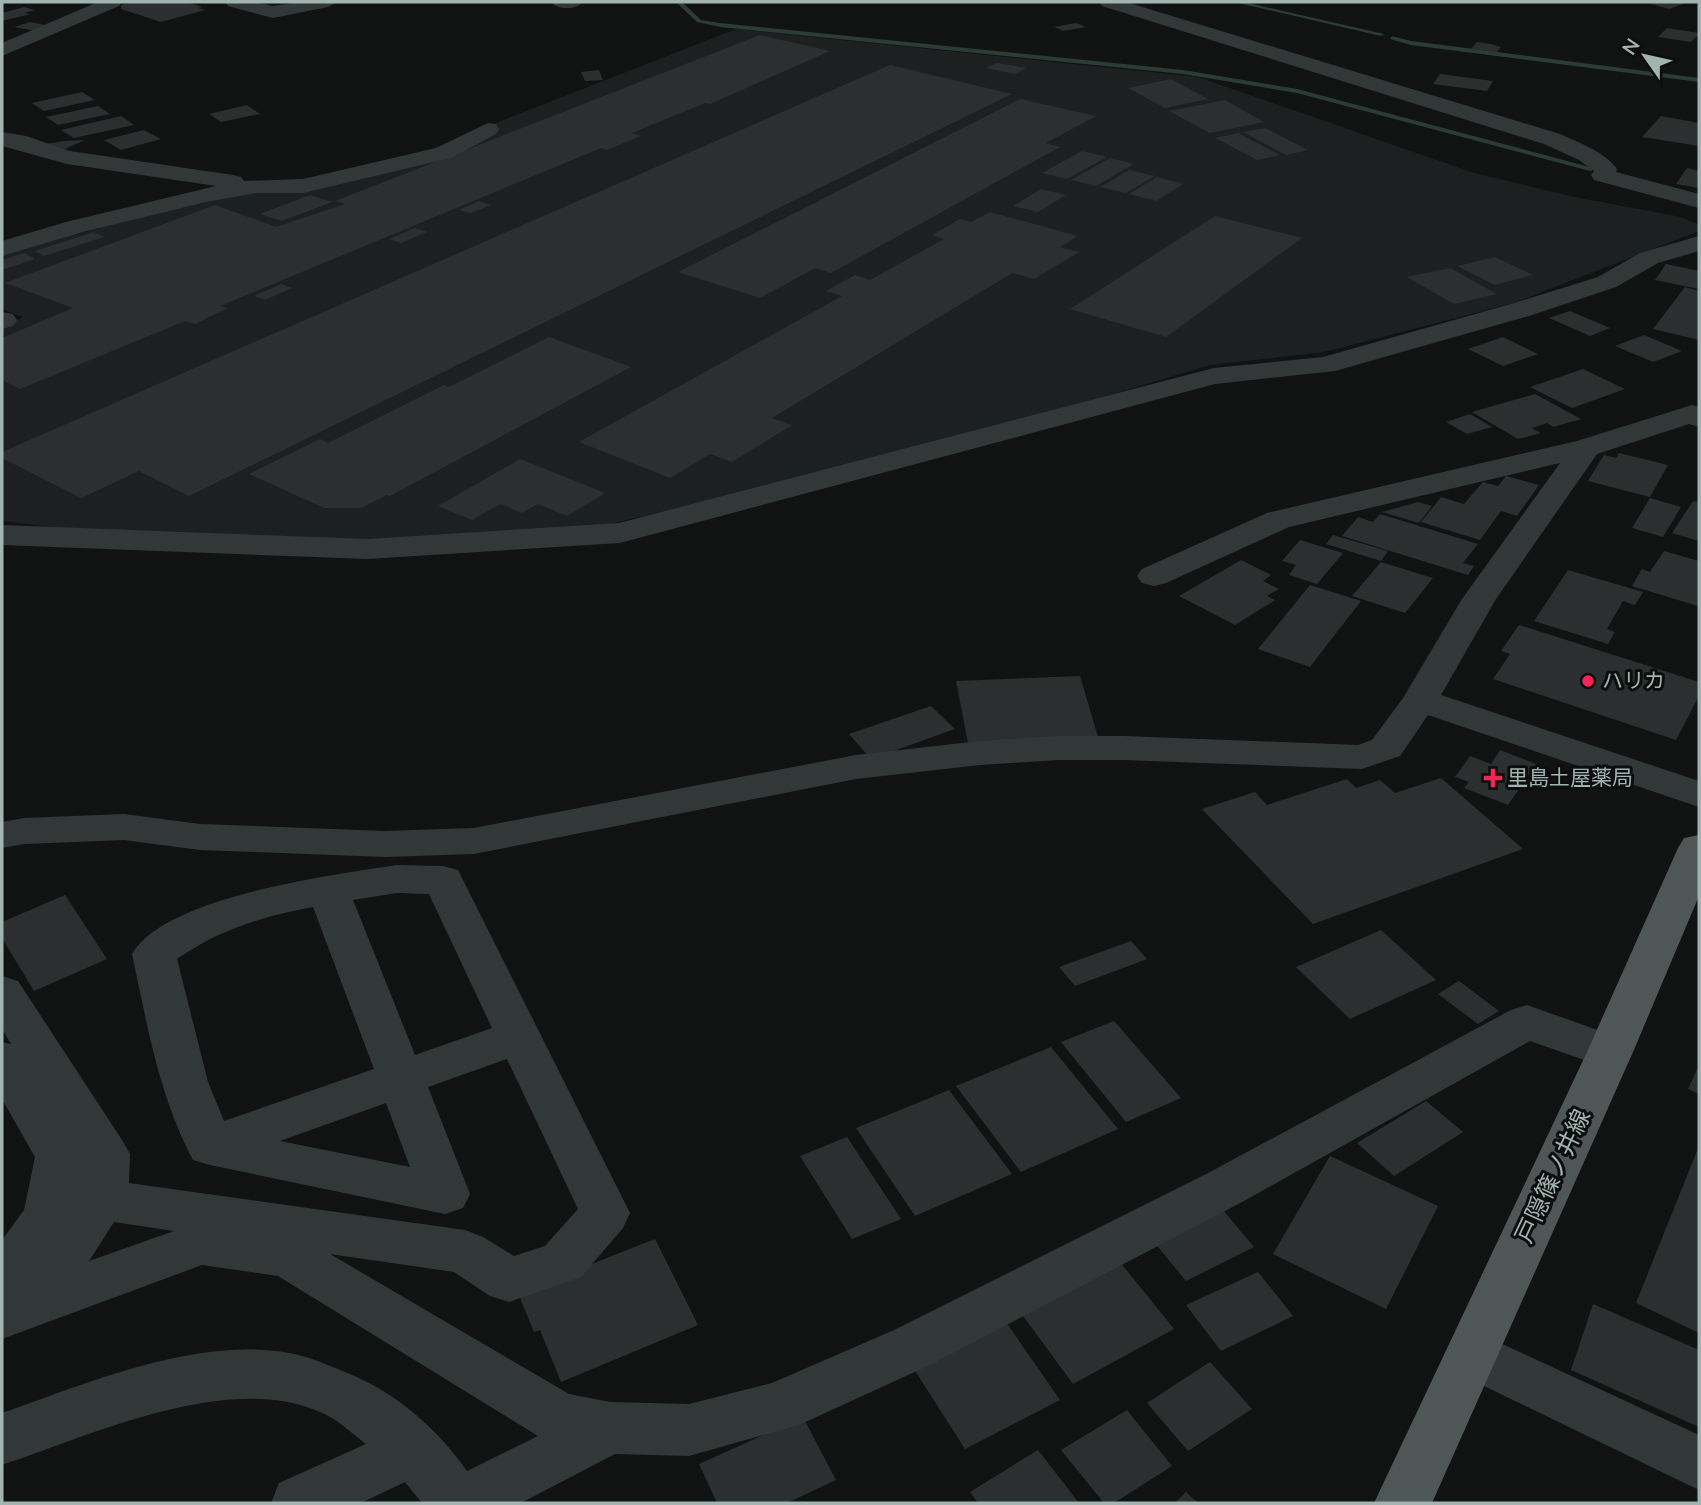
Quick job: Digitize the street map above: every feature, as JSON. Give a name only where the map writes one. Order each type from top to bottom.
[{"type":"main road","name":"戸隠篠ノ井線","points":[[1403,1503],[1699,848]]},
{"type":"street","points":[[2,50],[113,2]]},
{"type":"street","points":[[234,2],[273,12],[328,2]]},
{"type":"street","points":[[560,2],[574,2]]},
{"type":"street","points":[[1108,2],[1552,139],[1587,155],[1606,169],[1602,175],[1699,201]]},
{"type":"street","points":[[2,139],[18,141],[67,157],[256,186],[303,186],[443,153],[488,129]]},
{"type":"street","points":[[2,249],[88,223],[256,186]]},
{"type":"street","points":[[2,535],[368,549],[620,533],[1214,376],[1325,365],[1558,298],[1607,282],[1649,258],[1699,243]]},
{"type":"street","points":[[1154,576],[1278,520],[1586,448],[1692,414],[1699,418]]},
{"type":"street","points":[[2,835],[24,831],[124,827],[200,837],[385,844],[474,841],[856,767],[980,753],[1058,748],[1124,748],[1362,757],[1386,748],[1420,700],[1479,599],[1586,448]]},
{"type":"street","points":[[1420,700],[1699,794]]},
{"type":"street","points":[[78,1207],[465,1252],[509,1280],[563,1262],[605,1213],[443,880],[397,879],[277,899],[191,928],[154,954],[184,1082],[210,1146]]},
{"type":"street","points":[[328,890],[465,1252]]},
{"type":"street","points":[[2,992],[105,1154],[78,1207],[63,1259],[4,1300]]},
{"type":"street","points":[[4,1300],[201,1243],[242,1247],[289,1256],[558,1418],[610,1428],[689,1430],[779,1407],[913,1347],[1226,1187],[1527,1022],[1609,1052]]},
{"type":"street","points":[[210,1146],[518,1037]]},
{"type":"street","points":[[5,1070],[60,1156],[78,1207]]},
{"type":"street","points":[[210,1146],[445,1194]]},
{"type":"street","points":[[1472,1353],[1699,1463]]},
{"type":"street","points":[[2,1439],[154,1387],[195,1378],[245,1374],[275,1376],[327,1388],[374,1414],[414,1450],[446,1488],[454,1503]]},
{"type":"street","points":[[463,1503],[610,1428]]},
{"type":"street","points":[[300,1503],[414,1450]]},
{"type":"shaded area","points":[[736,29],[1198,77],[1474,173],[1575,197],[1681,217],[1697,224],[1699,231],[1514,303],[1324,352],[1210,365],[1089,401],[593,528],[371,542],[167,531],[83,531],[2,521],[2,327],[23,317],[2,309],[2,254],[251,188],[304,188],[445,154],[499,128],[491,125]]},
{"type":"building","points":[[132,2],[186,2],[205,10],[161,22],[121,9],[121,5]]},
{"type":"building","points":[[1645,2],[1689,2],[1669,9]]},
{"type":"building","points":[[24,7],[35,10],[24,13],[31,14],[2,21],[2,13]]},
{"type":"building","points":[[30,22],[51,26],[35,31],[14,27]]},
{"type":"building","points":[[1076,23],[1086,27],[1063,31],[1054,27]]},
{"type":"building","points":[[1667,28],[1699,34],[1691,42],[1658,37]]},
{"type":"building","points":[[760,35],[830,51],[710,104],[705,103],[632,133],[641,136],[607,150],[601,148],[220,306],[228,308],[195,324],[185,321],[20,389],[2,380],[2,338],[73,308],[5,283],[215,205],[276,227],[345,204],[335,201]]},
{"type":"building","points":[[1477,42],[1501,47],[1497,52],[1471,49]]},
{"type":"building","points":[[997,63],[1026,68],[1015,74],[986,68]]},
{"type":"building","points":[[890,65],[1012,94],[189,496],[139,471],[81,498],[2,458],[2,452]]},
{"type":"building","points":[[599,70],[603,80],[585,81],[581,72]]},
{"type":"building","points":[[1440,74],[1493,81],[1487,91],[1433,84]]},
{"type":"building","points":[[1171,79],[1208,99],[1165,108],[1128,88]]},
{"type":"building","points":[[82,92],[95,100],[44,111],[32,103]]},
{"type":"building","points":[[1020,99],[1096,116],[1046,143],[1060,147],[831,273],[815,268],[760,298],[678,272]]},
{"type":"building","points":[[1225,100],[1264,122],[1210,133],[1169,111]]},
{"type":"building","points":[[247,105],[260,114],[221,122],[209,114]]},
{"type":"building","points":[[98,106],[110,114],[58,125],[46,117]]},
{"type":"building","points":[[121,116],[134,125],[74,138],[61,130]]},
{"type":"building","points":[[1661,116],[1699,123],[1699,146],[1642,137]]},
{"type":"building","points":[[1265,128],[1308,150],[1286,155],[1243,132]]},
{"type":"building","points":[[144,130],[161,139],[121,150],[104,140]]},
{"type":"building","points":[[1238,133],[1280,155],[1257,160],[1215,138]]},
{"type":"building","points":[[85,140],[60,151],[39,145],[64,141]]},
{"type":"building","points":[[1082,151],[1107,157],[1067,179],[1042,173]]},
{"type":"building","points":[[1110,158],[1134,164],[1096,186],[1071,180]]},
{"type":"building","points":[[1687,168],[1699,171],[1699,188],[1676,184]]},
{"type":"building","points":[[1129,170],[1155,176],[1126,193],[1100,187]]},
{"type":"building","points":[[1157,177],[1183,184],[1156,201],[1129,194]]},
{"type":"building","points":[[1041,189],[1066,195],[1038,212],[1013,206]]},
{"type":"building","points":[[310,195],[332,202],[282,221],[260,214]]},
{"type":"building","points":[[479,201],[491,205],[471,213],[459,210]]},
{"type":"building","points":[[990,212],[1078,236],[1060,247],[1079,252],[1034,279],[1012,273],[772,418],[792,425],[732,462],[710,454],[670,478],[579,442],[842,296],[826,291],[855,275],[870,280],[944,239],[932,235],[960,219],[971,222]]},
{"type":"building","points":[[1215,216],[1302,238],[1166,337],[1070,309]]},
{"type":"building","points":[[415,228],[427,232],[401,243],[389,239]]},
{"type":"building","points":[[94,232],[104,237],[44,256],[35,251]]},
{"type":"building","points":[[24,253],[35,259],[2,270],[2,260]]},
{"type":"building","points":[[1495,257],[1533,275],[1495,285],[1457,266]]},
{"type":"building","points":[[1666,264],[1699,271],[1699,289],[1655,280]]},
{"type":"building","points":[[1450,268],[1497,294],[1454,304],[1407,277]]},
{"type":"building","points":[[281,284],[292,288],[265,300],[254,296]]},
{"type":"building","points":[[1685,287],[1699,291],[1699,340],[1653,329]]},
{"type":"building","points":[[1570,311],[1610,328],[1590,336],[1549,318]]},
{"type":"building","points":[[1644,335],[1682,351],[1653,362],[1615,346]]},
{"type":"building","points":[[549,337],[631,367],[390,496],[361,508],[324,508],[249,474],[320,439],[328,443],[444,385],[449,387]]},
{"type":"building","points":[[1503,337],[1538,354],[1503,366],[1468,349]]},
{"type":"building","points":[[1583,369],[1625,389],[1572,408],[1530,387]]},
{"type":"building","points":[[1535,394],[1581,419],[1553,427],[1547,423],[1532,428],[1541,433],[1518,439],[1472,412]]},
{"type":"building","points":[[1470,414],[1492,427],[1467,434],[1446,422]]},
{"type":"building","points":[[1619,453],[1668,465],[1650,497],[1588,481],[1604,455],[1616,458]]},
{"type":"building","points":[[520,459],[605,493],[567,516],[538,504],[522,513],[500,504],[472,520],[438,506]]},
{"type":"building","points":[[1506,476],[1539,485],[1517,516],[1501,511],[1480,540],[1421,522],[1441,497],[1464,504],[1483,482],[1498,486]]},
{"type":"building","points":[[1650,498],[1681,507],[1663,537],[1632,528]]},
{"type":"building","points":[[1693,501],[1699,502],[1699,541],[1672,533]]},
{"type":"building","points":[[1418,502],[1432,506],[1419,523],[1382,512]]},
{"type":"building","points":[[1380,514],[1478,544],[1463,563],[1474,566],[1468,575],[1342,536],[1358,517],[1373,522]]},
{"type":"building","points":[[1333,535],[1388,551],[1381,561],[1326,544]]},
{"type":"building","points":[[1300,540],[1343,553],[1317,584],[1289,575],[1296,565],[1282,561]]},
{"type":"building","points":[[1664,551],[1699,561],[1698,606],[1632,586],[1642,569],[1650,572]]},
{"type":"building","points":[[1241,560],[1271,575],[1263,581],[1279,589],[1267,596],[1275,600],[1235,625],[1179,596]]},
{"type":"building","points":[[1381,562],[1433,578],[1405,613],[1352,596]]},
{"type":"building","points":[[1568,570],[1643,592],[1635,605],[1623,601],[1607,629],[1615,632],[1608,644],[1534,621]]},
{"type":"building","points":[[1310,585],[1361,601],[1310,667],[1258,649]]},
{"type":"building","points":[[1519,625],[1699,682],[1699,696],[1676,740],[1493,679],[1510,654],[1501,651]]},
{"type":"building","points":[[1080,676],[1098,737],[968,743],[956,681]]},
{"type":"building","points":[[931,706],[955,729],[871,759],[849,734]]},
{"type":"building","points":[[1500,750],[1536,764],[1508,805],[1464,788],[1469,782],[1455,777],[1470,756],[1491,764]]},
{"type":"building","points":[[1441,778],[1523,849],[1313,924],[1202,809],[1255,792],[1267,805],[1347,779],[1356,788],[1380,780],[1395,793]]},
{"type":"building","points":[[65,895],[107,959],[34,991],[2,938],[2,922]]},
{"type":"building","points":[[1381,930],[1436,980],[1350,1019],[1296,967]]},
{"type":"building","points":[[1131,941],[1147,959],[1075,986],[1059,967]]},
{"type":"building","points":[[1459,981],[1499,1011],[1478,1024],[1438,994]]},
{"type":"building","points":[[1114,1021],[1181,1098],[1126,1122],[1061,1042]]},
{"type":"building","points":[[1051,1047],[1118,1129],[1021,1172],[956,1086]]},
{"type":"building","points":[[1699,1065],[1699,1094],[1688,1089]]},
{"type":"building","points":[[949,1090],[1012,1174],[915,1216],[856,1128]]},
{"type":"building","points":[[1426,1101],[1463,1132],[1394,1176],[1357,1143]]},
{"type":"building","points":[[847,1137],[901,1219],[852,1239],[800,1156]]},
{"type":"building","points":[[1699,1146],[1699,1333],[1636,1303]]},
{"type":"building","points":[[1330,1156],[1438,1206],[1386,1309],[1273,1254]]},
{"type":"building","points":[[1222,1209],[1254,1247],[1186,1281],[1154,1242]]},
{"type":"building","points":[[655,1239],[698,1325],[561,1382],[540,1330],[534,1332],[518,1293]]},
{"type":"building","points":[[1120,1262],[1174,1329],[1073,1384],[1021,1313]]},
{"type":"building","points":[[1258,1272],[1293,1316],[1221,1351],[1186,1305]]},
{"type":"building","points":[[1593,1304],[1699,1350],[1699,1427],[1571,1370]]},
{"type":"building","points":[[1006,1322],[1060,1400],[965,1449],[912,1366]]},
{"type":"building","points":[[1210,1362],[1252,1409],[1188,1451],[1147,1403]]},
{"type":"building","points":[[1127,1410],[1172,1466],[1114,1503],[1104,1503],[1061,1450]]},
{"type":"building","points":[[803,1417],[836,1480],[787,1503],[717,1503],[699,1464]]},
{"type":"building","points":[[1038,1450],[1079,1503],[978,1503],[970,1492]]},
{"type":"building","points":[[1186,1492],[1198,1503],[1175,1503]]},
{"type":"waterway","points":[[679,2],[699,21],[720,25],[1183,72],[1297,91],[1593,169]]},
{"type":"waterway","points":[[1237,2],[1381,34]]},
{"type":"waterway","points":[[1392,38],[1411,43],[1699,80]]},
{"type":"place","name":"ハリカ","points":[[1588,681]]},
{"type":"place","name":"里島土屋薬局","points":[[1493,778]]}]
